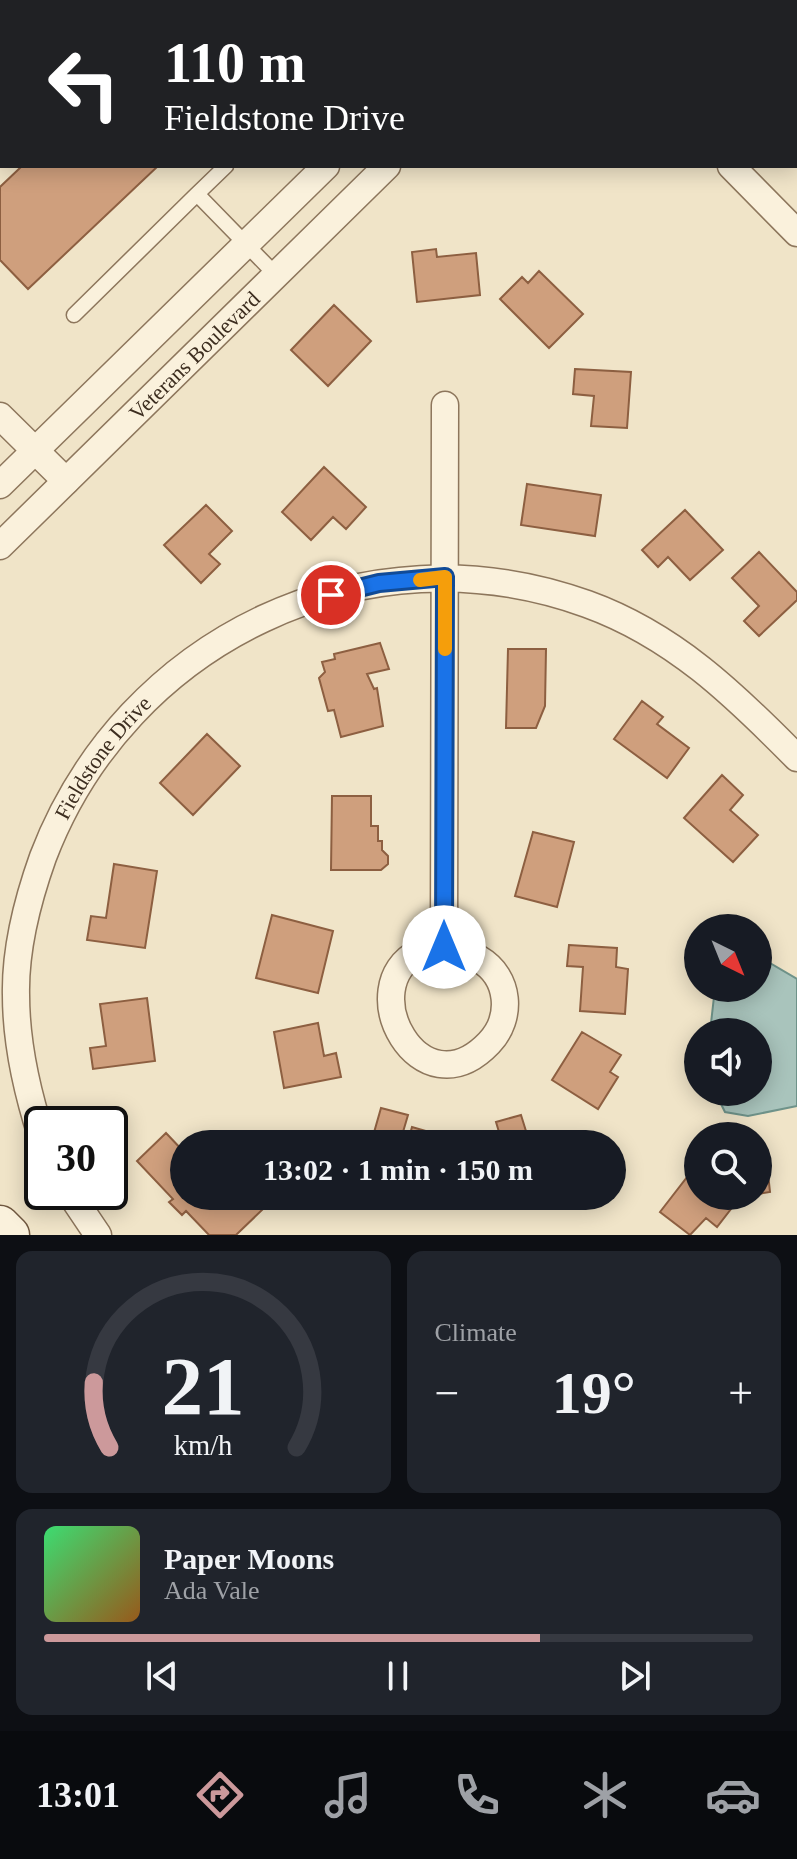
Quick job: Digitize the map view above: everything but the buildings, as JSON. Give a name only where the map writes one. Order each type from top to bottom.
[{"type":"main road","points":[[0,1225],[10,1235]]},
{"type":"street","name":"Veterans Boulevard","points":[[0,485],[324,168]]},
{"type":"street","name":"Veterans Boulevard","points":[[0,546],[385,168]]},
{"type":"street","points":[[733,168],[797,233]]},
{"type":"street","points":[[444,947],[445,405]]},
{"type":"street","points":[[0,416],[66,481]]},
{"type":"street","name":"Fieldstone Drive","points":[[32,1106],[15,993],[24,931],[37,875],[54,830],[79,781],[134,710],[174,673],[240,629],[307,600],[379,583],[445,577],[550,593],[631,623],[715,677],[797,758]]},
{"type":"street","points":[[444,947],[479,959],[498,976],[507,1009],[495,1036],[473,1060],[437,1065],[410,1051],[390,1014],[397,973],[419,952],[444,947]]},
{"type":"street","points":[[81,1210],[98,1235]]},
{"type":"lane","points":[[74,315],[224,168]]},
{"type":"lane","points":[[197,194],[276,275]]},
{"type":"water","points":[[772,964],[797,979],[797,1106],[748,1116],[725,1112],[722,1106],[772,1106],[772,1018],[712,1018],[713,1002],[772,1002]]},
{"type":"slow traffic","points":[[420,580],[445,577],[445,649]]},
{"type":"route","points":[[331,595],[379,583],[445,577],[444,947]]}]
